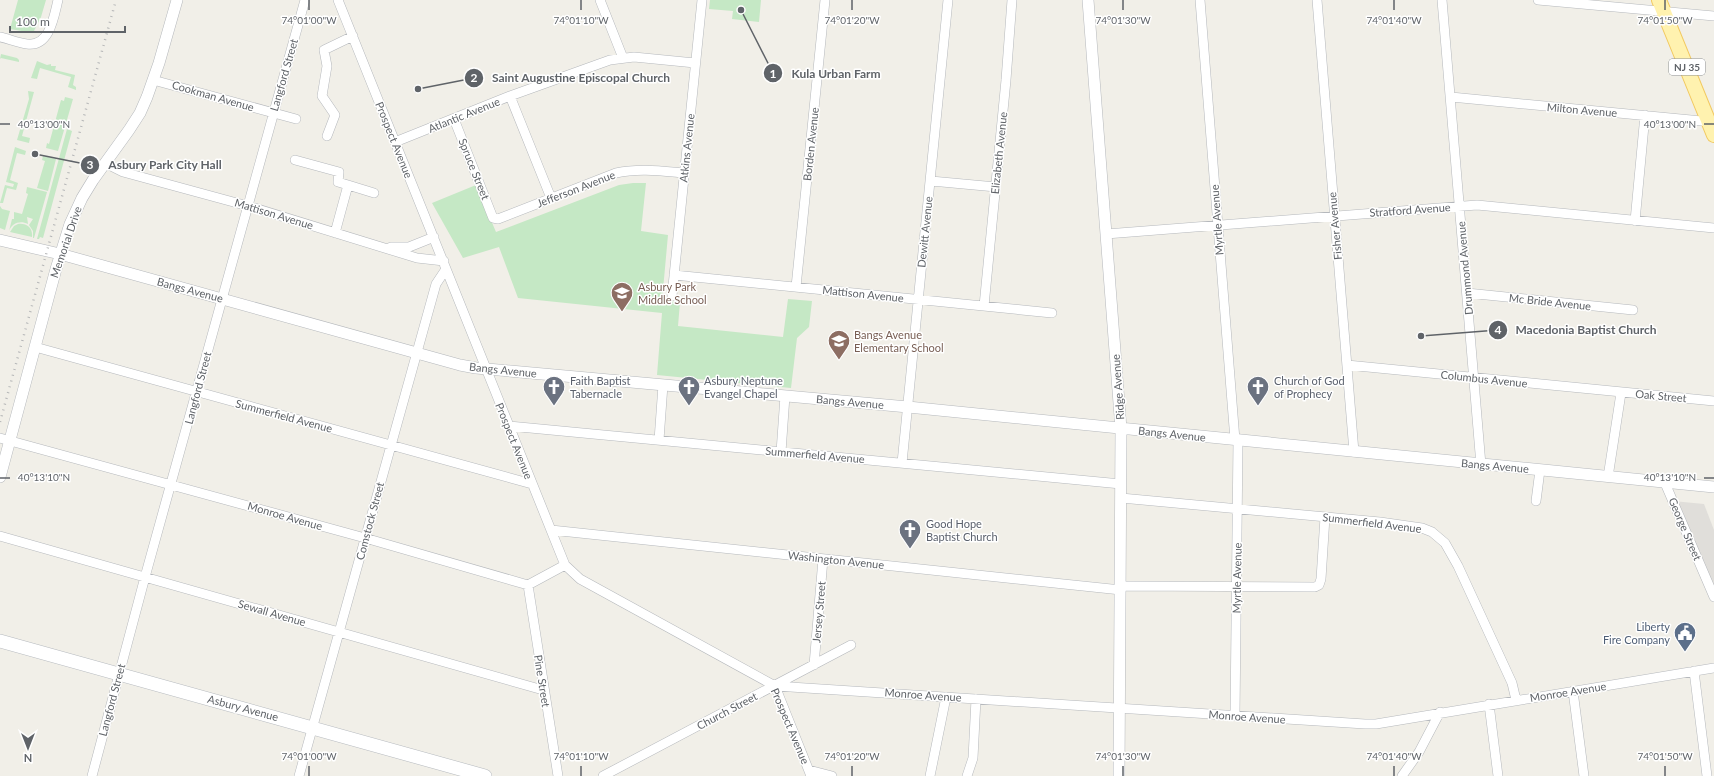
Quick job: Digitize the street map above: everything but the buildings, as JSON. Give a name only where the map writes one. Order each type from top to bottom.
[{"type":"main road","name":"NJ 35","points":[[1661,5],[1711,122],[1714,135]]},
{"type":"main road","name":"Asbury Avenue","points":[[0,642],[485,776]]},
{"type":"street","points":[[0,38],[26,44],[39,42],[50,29],[58,0]]},
{"type":"street","name":"Memorial Drive","points":[[0,477],[5,439],[35,347],[60,254],[70,224],[82,198],[140,113],[159,63],[177,0]]},
{"type":"street","name":"Langford Street","points":[[92,776],[145,577],[305,0]]},
{"type":"street","name":"Prospect Avenue","points":[[338,0],[565,565],[580,579],[775,686],[810,773]]},
{"type":"street","points":[[600,0],[623,58]]},
{"type":"street","name":"Atkins Avenue","points":[[672,296],[702,0]]},
{"type":"street","name":"Borden Avenue","points":[[796,287],[825,0]]},
{"type":"street","name":"Dewitt Avenue","points":[[902,463],[948,0]]},
{"type":"street","name":"Elizabeth Avenue","points":[[984,306],[1012,0]]},
{"type":"street","name":"Ridge Avenue","points":[[1088,0],[1121,429],[1119,776]]},
{"type":"street","name":"Myrtle Avenue","points":[[1200,0],[1237,440],[1238,509],[1235,716]]},
{"type":"street","name":"Fisher Avenue","points":[[1317,0],[1354,452]]},
{"type":"street","name":"Drummond Avenue","points":[[1442,0],[1481,465]]},
{"type":"street","points":[[1538,0],[1661,5],[1714,16]]},
{"type":"street","points":[[328,136],[335,115],[322,96],[327,66],[324,50],[353,36]]},
{"type":"street","name":"Atlantic Avenue","points":[[395,142],[598,63],[623,58],[695,63]]},
{"type":"street","name":"Cookman Avenue","points":[[153,80],[296,120]]},
{"type":"street","points":[[510,96],[551,198]]},
{"type":"street","name":"Milton Avenue","points":[[1451,97],[1711,122]]},
{"type":"street","points":[[1635,222],[1645,115]]},
{"type":"street","name":"Spruce Street","points":[[454,120],[493,218]]},
{"type":"street","points":[[295,160],[339,172],[338,182],[374,193]]},
{"type":"street","name":"Mattison Avenue","points":[[105,163],[123,172],[248,206],[379,247],[445,265]]},
{"type":"street","name":"Jefferson Avenue","points":[[493,218],[498,219],[604,176],[630,170],[653,170],[684,173]]},
{"type":"street","points":[[931,181],[996,187]]},
{"type":"street","points":[[335,233],[348,185]]},
{"type":"street","name":"Stratford Avenue","points":[[1106,234],[1477,205],[1635,222],[1714,228]]},
{"type":"street","points":[[379,247],[409,247],[434,236]]},
{"type":"street","name":"Bangs Avenue","points":[[0,240],[60,254],[460,365],[486,369],[908,407],[1714,487]]},
{"type":"street","name":"Comstock Street","points":[[299,776],[416,353],[436,284],[445,265]]},
{"type":"street","name":"Mattison Avenue","points":[[674,275],[1052,313]]},
{"type":"street","name":"Mc Bride Avenue","points":[[1467,293],[1633,310]]},
{"type":"street","name":"Summerfield Avenue","points":[[35,347],[532,484]]},
{"type":"street","name":"Columbus Avenue","points":[[1347,365],[1621,393]]},
{"type":"street","points":[[659,440],[664,386]]},
{"type":"street","name":"Oak Street","points":[[1608,477],[1621,393],[1714,402]]},
{"type":"street","points":[[781,452],[785,396]]},
{"type":"street","name":"Summerfield Avenue","points":[[509,426],[1121,484]]},
{"type":"street","name":"Monroe Avenue","points":[[5,439],[365,538],[528,585]]},
{"type":"street","points":[[1536,501],[1540,470]]},
{"type":"street","name":"George Street","points":[[1665,483],[1714,597]]},
{"type":"street","name":"Summerfield Avenue","points":[[1121,498],[1380,522],[1422,528],[1438,536],[1445,543],[1458,566],[1512,683],[1516,700]]},
{"type":"street","name":"Washington Avenue","points":[[551,530],[823,559],[1121,588],[1315,587],[1319,585],[1321,578],[1325,517]]},
{"type":"street","name":"Sewall Avenue","points":[[0,536],[544,690]]},
{"type":"street","name":"Jersey Street","points":[[814,665],[823,559]]},
{"type":"street","points":[[528,585],[565,565]]},
{"type":"street","name":"Pine Street","points":[[528,585],[558,776]]},
{"type":"street","name":"Church Street","points":[[603,776],[851,646]]},
{"type":"street","name":"Monroe Avenue","points":[[775,686],[1365,724],[1714,668]]},
{"type":"street","points":[[1694,671],[1707,776]]},
{"type":"street","points":[[1573,691],[1584,776]]},
{"type":"street","points":[[930,776],[946,697]]},
{"type":"street","points":[[968,776],[973,758],[976,699]]},
{"type":"street","points":[[1489,704],[1498,776]]},
{"type":"street","points":[[1402,776],[1419,752],[1440,712]]},
{"type":"street","points":[[810,773],[832,776]]},
{"type":"shaded area","points":[[1673,501],[1704,504],[1714,530],[1714,597]]},
{"type":"green space","points":[[18,0],[46,0],[41,17],[33,33],[10,29]]},
{"type":"green space","points":[[710,0],[761,0],[759,22],[732,19],[733,11],[709,9]]},
{"type":"green space","points":[[1,54],[17,58],[19,62],[0,59]]},
{"type":"green space","points":[[37,61],[47,65],[51,64],[51,66],[56,66],[55,70],[75,75],[73,85],[76,87],[76,90],[68,87],[71,77],[40,68],[37,79],[31,78]]},
{"type":"green space","points":[[28,91],[34,92],[22,136],[30,138],[29,143],[17,140],[29,99]]},
{"type":"green space","points":[[65,97],[73,99],[58,151],[46,148],[47,143],[49,144],[61,100],[64,101]]},
{"type":"green space","points":[[67,129],[72,131],[43,238],[40,237],[37,239]]},
{"type":"green space","points":[[15,147],[26,151],[25,155],[17,153],[10,180],[18,183],[16,190],[7,188],[3,203],[0,203],[5,185],[13,187],[14,184],[6,182]]},
{"type":"green space","points":[[43,156],[56,159],[48,191],[37,188],[45,161],[42,160]]},
{"type":"green space","points":[[646,183],[641,231],[668,235],[662,301],[680,302],[678,326],[783,337],[788,299],[812,301],[809,327],[797,338],[791,388],[657,375],[662,313],[518,298],[499,247],[463,258],[432,203],[476,185],[496,232],[619,185]]},
{"type":"green space","points":[[27,187],[47,192],[34,238],[33,231],[29,225],[33,219],[27,217],[28,224],[19,222],[14,224],[9,231],[12,219],[14,219],[14,212],[22,214],[28,194],[26,193]]},
{"type":"green space","points":[[0,206],[2,209],[10,211],[5,230],[0,228]]},
{"type":"green space","points":[[18,224],[27,225],[32,231],[32,237],[10,232],[14,226]]},
{"type":"railway","points":[[0,422],[116,0]]},
{"type":"place","name":"Kula Urban Farm","points":[[741,10]]},
{"type":"place","name":"Saint Augustine Episcopal Church","points":[[418,89]]},
{"type":"place","name":"Asbury Park City Hall","points":[[35,154]]},
{"type":"place","name":"Asbury Park Middle School","points":[[622,312]]},
{"type":"place","name":"Macedonia Baptist Church","points":[[1421,336]]},
{"type":"place","name":"Bangs Avenue Elementary School","points":[[839,360]]},
{"type":"place","name":"Faith Baptist Tabernacle","points":[[554,406]]},
{"type":"place","name":"Asbury Neptune Evangel Chapel","points":[[689,406]]},
{"type":"place","name":"Church of God of Prophecy","points":[[1258,406]]},
{"type":"place","name":"Good Hope Baptist Church","points":[[910,550]]},
{"type":"place","name":"Liberty Fire Company","points":[[1685,652]]}]
